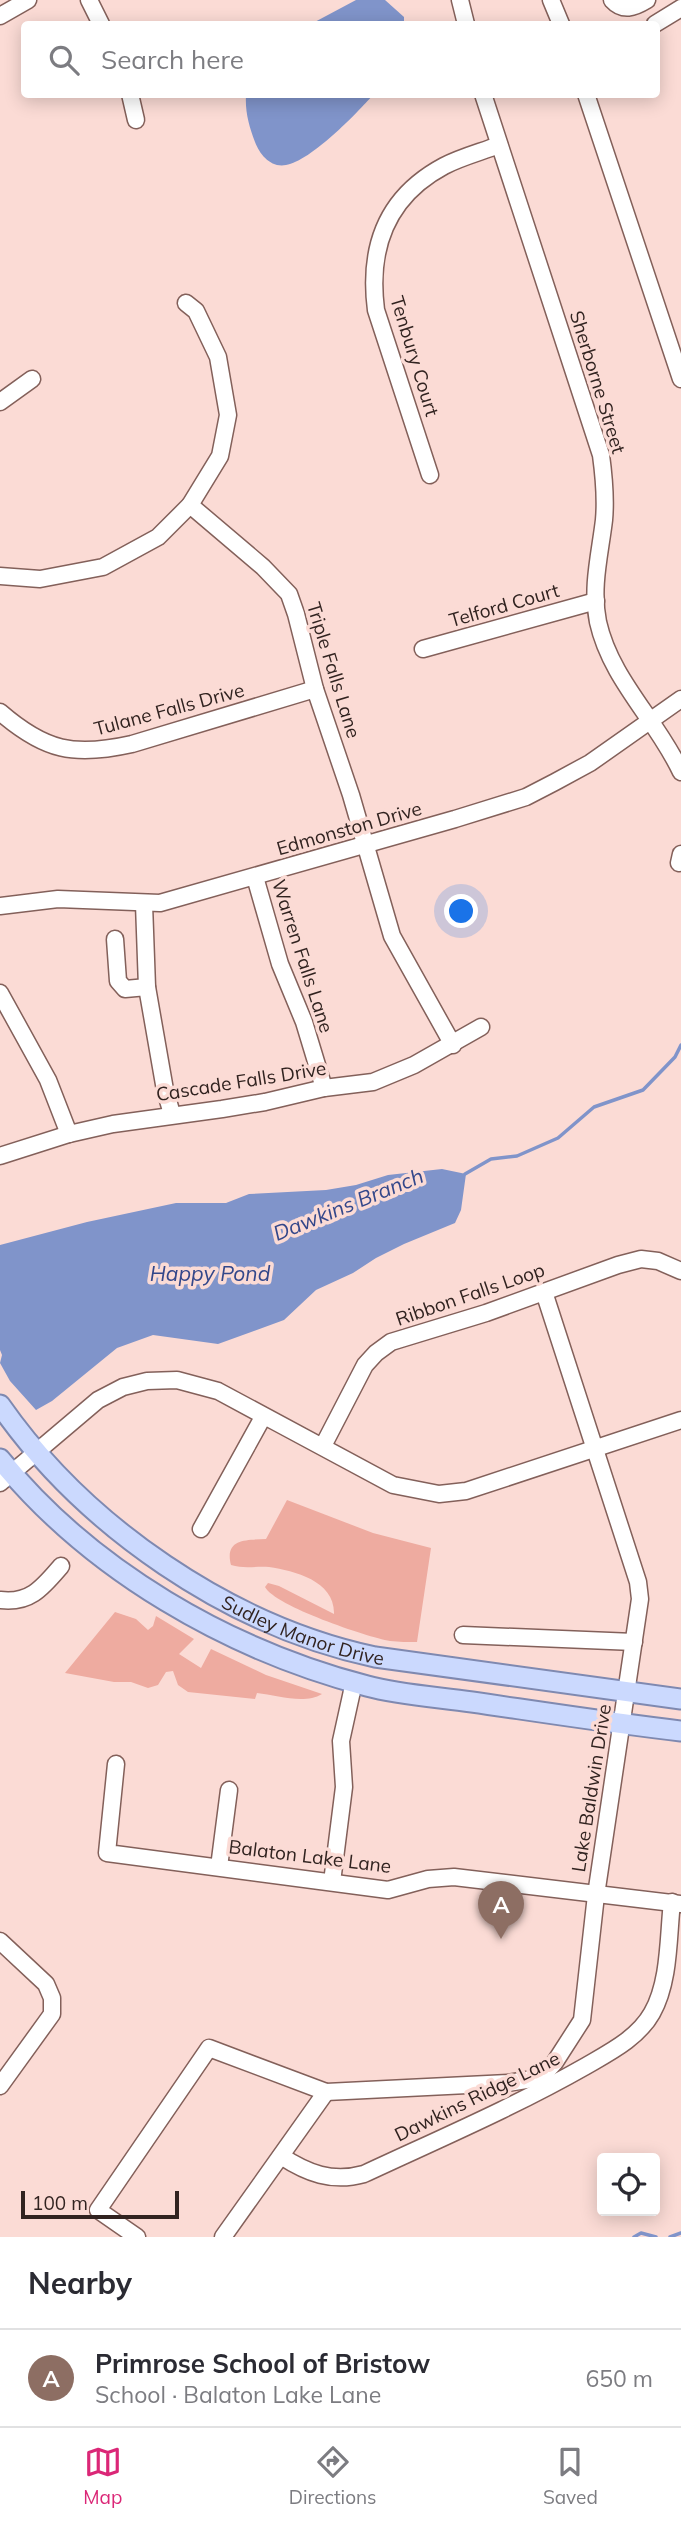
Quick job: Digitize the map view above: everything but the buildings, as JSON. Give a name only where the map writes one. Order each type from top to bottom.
[{"type":"main road","name":"Sudley Manor Drive","points":[[0,1405],[36,1452],[85,1502],[149,1552],[232,1605],[280,1628],[339,1649],[375,1657],[681,1699]]},
{"type":"main road","name":"Sudley Manor Drive","points":[[4,1471],[77,1535],[155,1595],[220,1631],[297,1666],[370,1687],[681,1731]]},
{"type":"street","points":[[0,16],[27,0]]},
{"type":"street","points":[[89,0],[100,21]]},
{"type":"street","points":[[460,0],[465,21]]},
{"type":"street","points":[[551,0],[560,21]]},
{"type":"street","points":[[612,0],[627,8],[647,0]]},
{"type":"street","points":[[659,21],[681,8]]},
{"type":"street","points":[[131,98],[136,120]]},
{"type":"street","name":"Sherborne Street","points":[[484,98],[601,456],[605,501],[597,560],[598,622],[609,655],[626,686],[651,720],[681,772]]},
{"type":"street","points":[[587,98],[681,379]]},
{"type":"street","name":"Tenbury Court","points":[[430,475],[376,310],[373,287],[376,252],[388,219],[420,181],[447,164],[499,145]]},
{"type":"street","points":[[0,576],[40,579],[103,568],[158,537],[190,505],[220,456],[228,415],[218,356],[196,311],[186,303]]},
{"type":"street","points":[[0,401],[32,379]]},
{"type":"street","name":"Triple Falls Lane","points":[[190,505],[263,567],[289,594],[315,689],[392,936],[453,1045]]},
{"type":"street","name":"Telford Court","points":[[424,649],[596,601]]},
{"type":"street","name":"Tulane Falls Drive","points":[[0,712],[20,729],[48,744],[76,751],[101,751],[315,689]]},
{"type":"street","name":"Edmonston Drive","points":[[0,906],[58,899],[160,903],[526,797],[590,763],[681,699]]},
{"type":"street","name":"Warren Falls Lane","points":[[255,877],[280,964],[304,1022],[324,1088]]},
{"type":"street","points":[[144,904],[147,987],[165,1090],[172,1114]]},
{"type":"street","points":[[115,939],[118,981],[125,989],[147,987]]},
{"type":"street","points":[[0,993],[48,1080],[69,1134]]},
{"type":"street","name":"Cascade Falls Drive","points":[[0,1156],[69,1134],[113,1124],[265,1102],[324,1088],[373,1082],[414,1065],[481,1027]]},
{"type":"street","name":"Ribbon Falls Loop","points":[[323,1446],[365,1365],[391,1342],[486,1313],[618,1265],[642,1259],[658,1261],[681,1271]]},
{"type":"street","name":"Lake Baldwin Drive","points":[[137,2237],[98,2210],[209,2049],[326,2092],[508,2083],[544,2074],[582,2020],[596,1895],[640,1600],[638,1582],[544,1292]]},
{"type":"street","points":[[4,1471],[36,1452],[99,1400],[123,1387],[147,1381],[177,1380],[218,1391],[393,1485],[439,1494],[466,1491],[681,1420]]},
{"type":"street","points":[[201,1529],[263,1417]]},
{"type":"street","points":[[0,1600],[22,1600],[33,1596],[61,1566]]},
{"type":"street","points":[[463,1635],[634,1642]]},
{"type":"street","points":[[332,1882],[344,1787],[341,1741],[354,1682]]},
{"type":"street","name":"Balaton Lake Lane","points":[[116,1765],[107,1853],[388,1890],[428,1879],[454,1877],[676,1903]]},
{"type":"street","points":[[219,1867],[229,1790]]},
{"type":"street","name":"Dawkins Ridge Lane","points":[[281,2156],[301,2169],[326,2177],[344,2178],[364,2174],[534,2096],[617,2047],[643,2025],[660,1994],[676,1903]]},
{"type":"street","points":[[0,1941],[46,1984],[52,1998],[52,2014],[0,2085]]},
{"type":"street","points":[[223,2237],[326,2092]]},
{"type":"shaded area","points":[[287,1500],[373,1533],[431,1548],[417,1642],[390,1641],[362,1634],[286,1603],[272,1595],[265,1587],[268,1583],[279,1586],[334,1614],[328,1593],[301,1575],[269,1567],[231,1565],[230,1556],[234,1545],[266,1539]]},
{"type":"shaded area","points":[[115,1612],[136,1619],[148,1630],[153,1626],[156,1616],[194,1639],[179,1654],[201,1668],[211,1649],[266,1675],[322,1694],[299,1699],[257,1693],[255,1699],[188,1692],[178,1685],[173,1671],[166,1672],[158,1685],[148,1688],[131,1682],[114,1682],[65,1673]]},
{"type":"water","points":[[356,0],[385,0],[404,17],[404,21],[317,21]]},
{"type":"water","points":[[246,98],[370,98],[320,146],[296,162],[286,165],[276,164],[263,156],[251,130]]},
{"type":"water","name":"Happy Pond","points":[[442,1169],[466,1174],[461,1210],[455,1223],[404,1244],[316,1290],[284,1320],[218,1344],[153,1335],[117,1348],[52,1401],[36,1410],[10,1381],[0,1363],[0,1245],[87,1222],[176,1203],[226,1203],[249,1194],[326,1190],[356,1185],[388,1175]]},
{"type":"waterway","name":"Dawkins Branch","points":[[465,1174],[491,1159],[517,1156],[558,1138],[594,1107],[643,1090],[675,1057],[681,1045]]},
{"type":"waterway","points":[[634,2237],[641,2233],[656,2237]]},
{"type":"waterway","points":[[670,2237],[681,2233]]},
{"type":"place","name":"Primrose School of Bristow","points":[[501,1939]]}]
